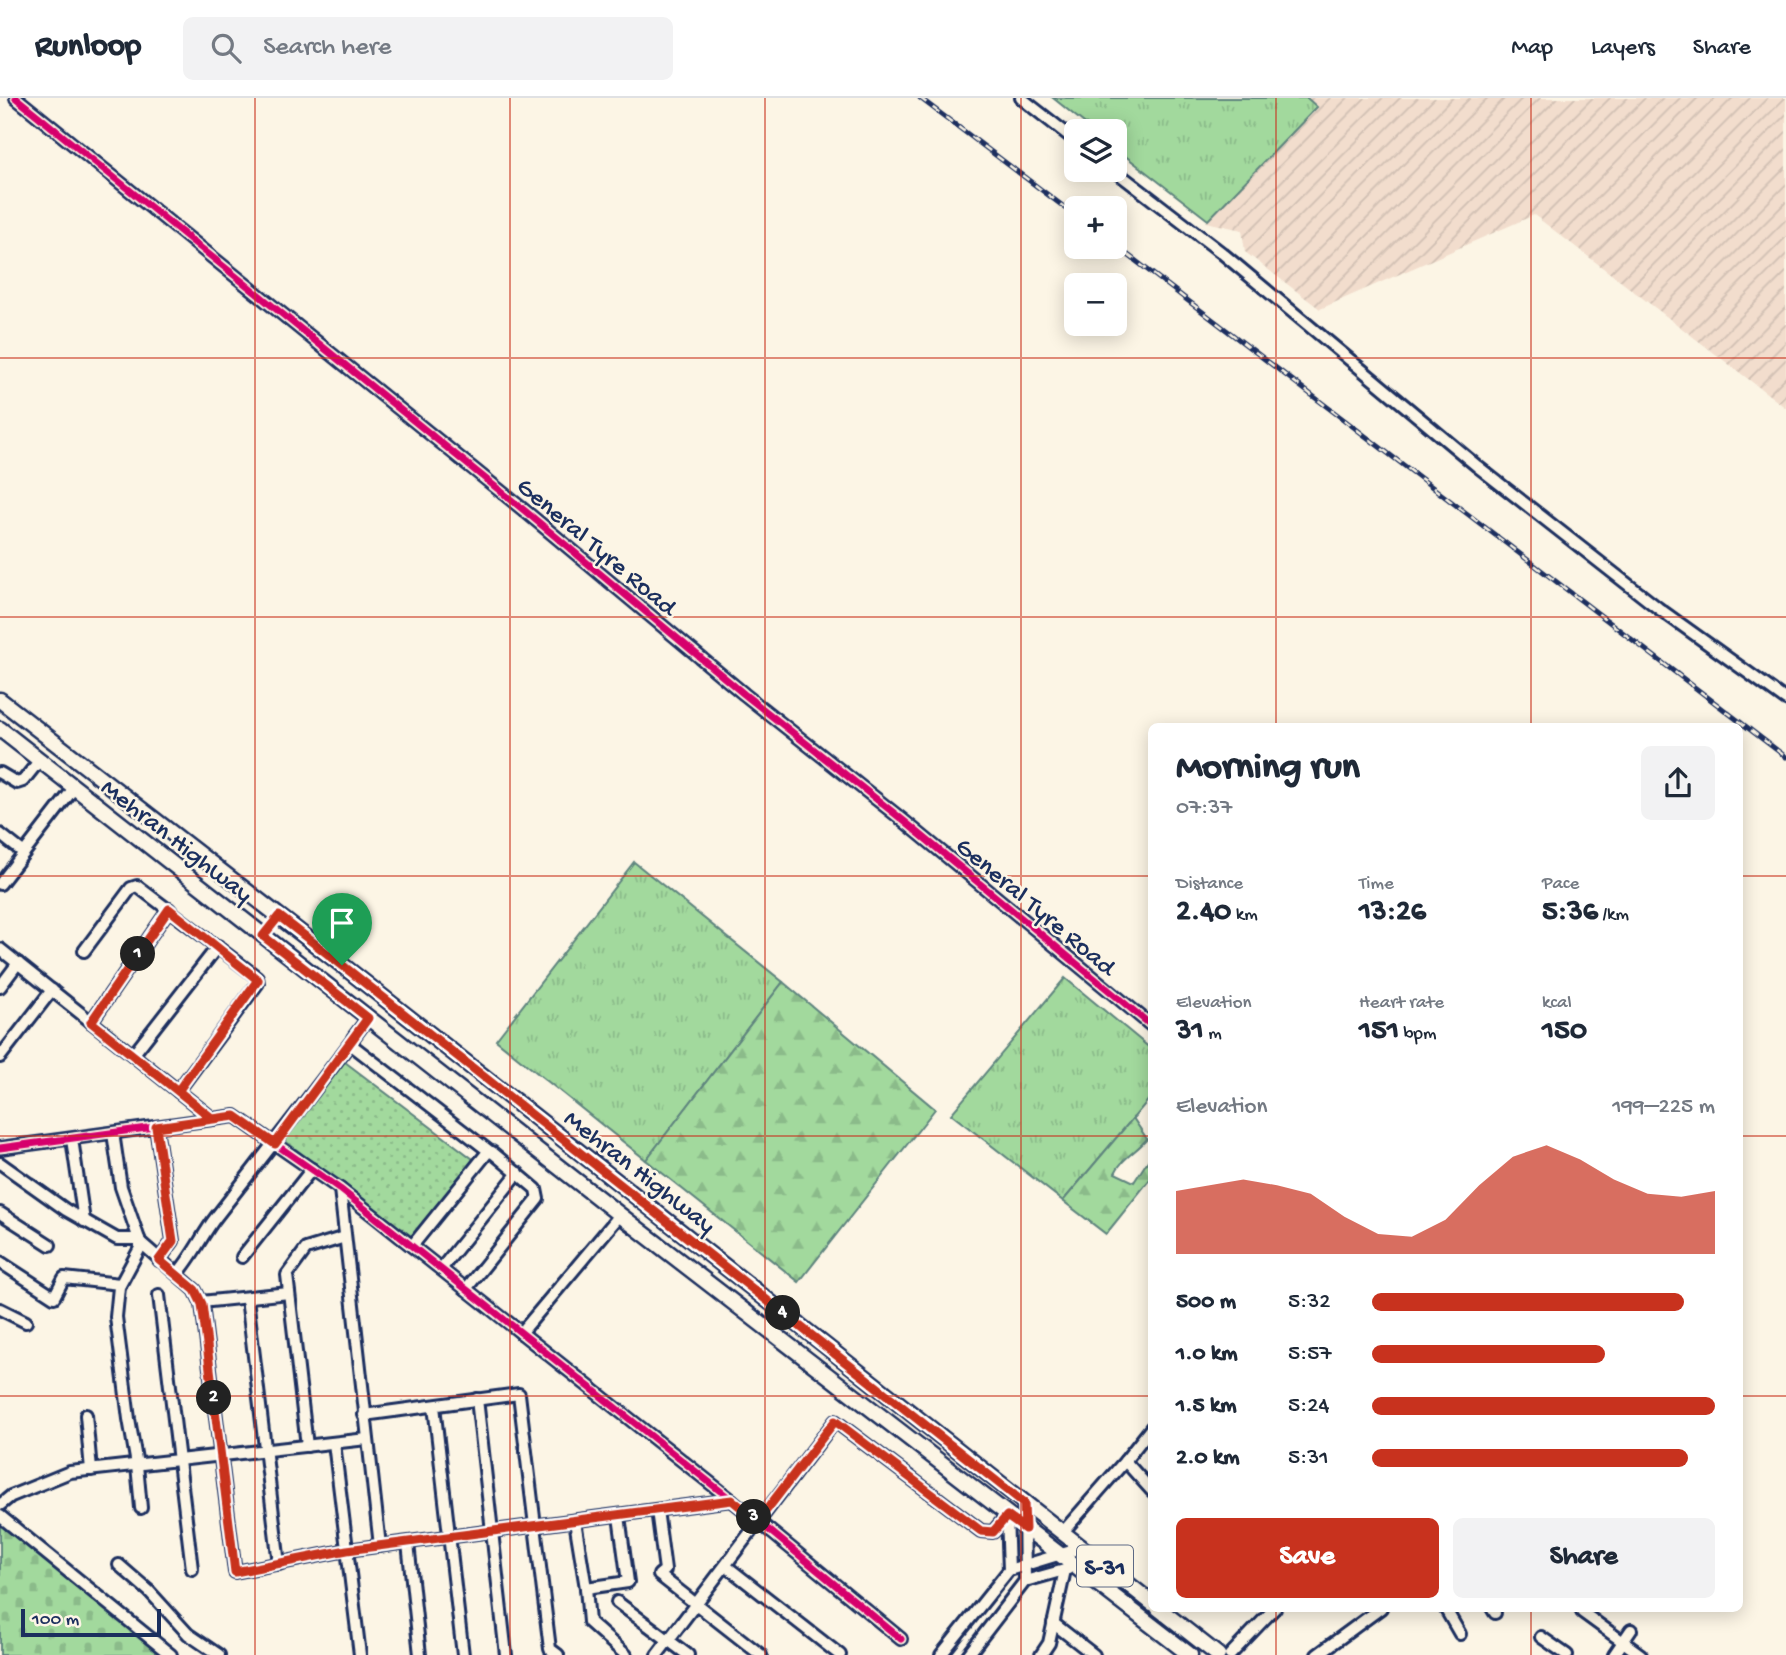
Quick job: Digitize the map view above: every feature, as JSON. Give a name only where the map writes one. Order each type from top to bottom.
[{"type":"main road","name":"Mehran Highway","points":[[0,700],[279,916],[1148,1600]]},
{"type":"main road","name":"Mehran Highway","points":[[0,729],[1025,1529],[1173,1650],[1190,1655]]},
{"type":"main road","points":[[263,936],[279,916]]},
{"type":"main road","name":"S-31","points":[[1163,1612],[1218,1655]]},
{"type":"street","name":"General Tyre Road","points":[[16,98],[525,511],[744,694],[904,821],[1148,1023]]},
{"type":"street","points":[[1021,98],[1064,132]]},
{"type":"street","points":[[1127,180],[1222,253],[1476,466],[1658,608],[1786,700]]},
{"type":"street","points":[[0,773],[17,783],[23,781],[39,761]]},
{"type":"street","points":[[0,884],[75,789]]},
{"type":"street","points":[[0,834],[24,853]]},
{"type":"street","points":[[83,951],[134,886],[169,909],[257,977],[258,983],[178,1091]]},
{"type":"street","points":[[91,1022],[169,909]]},
{"type":"street","points":[[133,1055],[218,946]]},
{"type":"street","points":[[0,949],[213,1119]]},
{"type":"street","points":[[0,987],[18,963]]},
{"type":"street","points":[[0,1056],[52,990]]},
{"type":"street","points":[[177,1274],[216,1217],[275,1144],[368,1018]]},
{"type":"street","points":[[352,1042],[353,1046],[536,1189],[538,1199],[466,1289]]},
{"type":"street","points":[[0,1148],[235,1116],[340,1189],[732,1500],[901,1639]]},
{"type":"street","points":[[156,1127],[173,1241],[159,1260]]},
{"type":"street","points":[[113,1133],[121,1187],[139,1240],[139,1248],[120,1284],[116,1317],[141,1508]]},
{"type":"street","points":[[72,1139],[84,1221]]},
{"type":"street","points":[[412,1246],[489,1152]]},
{"type":"street","points":[[0,1163],[84,1221],[117,1239],[139,1240],[195,1290],[201,1302],[235,1572],[347,1550],[732,1500]]},
{"type":"street","points":[[242,1257],[312,1169]]},
{"type":"street","points":[[441,1269],[517,1173]]},
{"type":"street","points":[[340,1189],[380,1546]]},
{"type":"street","points":[[0,1213],[50,1245]]},
{"type":"street","points":[[521,1333],[620,1215]]},
{"type":"street","points":[[307,1446],[286,1275],[306,1249],[345,1237]]},
{"type":"street","points":[[0,1262],[54,1297],[64,1278],[120,1284]]},
{"type":"street","points":[[201,1302],[289,1293]]},
{"type":"street","points":[[159,1295],[192,1569]]},
{"type":"street","points":[[247,1298],[278,1564]]},
{"type":"street","points":[[0,1309],[26,1322]]},
{"type":"street","points":[[364,1416],[519,1394],[550,1649],[558,1655]]},
{"type":"street","points":[[477,1399],[506,1655]]},
{"type":"street","points":[[434,1406],[463,1655]]},
{"type":"street","points":[[86,1415],[92,1470]]},
{"type":"street","points":[[657,1655],[835,1421],[981,1531],[993,1532],[1007,1516]]},
{"type":"street","points":[[1062,1533],[1148,1432]]},
{"type":"street","points":[[0,1505],[10,1496],[63,1473],[367,1439]]},
{"type":"street","points":[[334,1443],[360,1655]]},
{"type":"street","points":[[1125,1461],[1148,1487]]},
{"type":"street","points":[[1024,1503],[1025,1581]]},
{"type":"street","points":[[657,1510],[665,1570],[660,1575],[761,1655]]},
{"type":"street","points":[[0,1516],[171,1655]]},
{"type":"street","points":[[586,1588],[628,1581],[619,1516]]},
{"type":"street","points":[[1007,1516],[1009,1570]]},
{"type":"street","points":[[575,1521],[589,1622],[626,1655]]},
{"type":"street","points":[[408,1543],[420,1655]]},
{"type":"street","points":[[941,1655],[1009,1570],[1081,1548]]},
{"type":"street","points":[[119,1565],[149,1591],[188,1634],[219,1655]]},
{"type":"street","points":[[726,1566],[840,1655]]},
{"type":"street","points":[[968,1655],[1025,1581],[1070,1568]]},
{"type":"street","points":[[1041,1655],[1049,1643],[1070,1568]]},
{"type":"street","points":[[617,1602],[688,1655]]},
{"type":"street","points":[[1230,1655],[1269,1612]]},
{"type":"street","points":[[1321,1654],[1376,1612]]},
{"type":"street","points":[[1447,1612],[1460,1634]]},
{"type":"street","points":[[1582,1612],[1641,1655]]},
{"type":"street","points":[[1053,1622],[1094,1655]]},
{"type":"street","points":[[1614,1655],[1631,1630]]},
{"type":"street","points":[[1541,1637],[1567,1655]]},
{"type":"shaded area","points":[[1307,98],[1786,98],[1786,408],[1534,215],[1320,309],[1245,252],[1242,230],[1206,222],[1317,107]]},
{"type":"green space","points":[[1053,98],[1307,98],[1317,107],[1208,220],[1127,157],[1127,119],[1079,119]]},
{"type":"green space","points":[[634,862],[783,982],[646,1160],[496,1040]]},
{"type":"green space","points":[[1065,978],[1148,1047],[1148,1101],[1063,1201],[951,1114]]},
{"type":"green space","points":[[783,982],[935,1109],[799,1282],[646,1160]]},
{"type":"green space","points":[[341,1059],[473,1159],[414,1238],[281,1138]]},
{"type":"green space","points":[[1133,1118],[1147,1139],[1121,1163],[1115,1173],[1134,1182],[1148,1161],[1148,1182],[1106,1234],[1063,1201]]},
{"type":"green space","points":[[0,1525],[65,1575],[64,1577],[165,1655],[0,1655]]},
{"type":"railway","points":[[920,98],[1064,207]]},
{"type":"railway","points":[[1127,254],[1741,723]]},
{"type":"railway","points":[[1743,724],[1786,757]]},
{"type":"cycle path","points":[[16,98],[525,511],[744,694],[904,821],[1148,1023]]},
{"type":"cycle path","points":[[0,1148],[235,1116],[340,1189],[758,1521],[901,1639]]},
{"type":"route","points":[[342,965],[279,916],[263,936],[368,1018],[275,1144],[235,1116],[213,1119],[91,1022],[169,909],[258,980],[178,1091],[213,1119],[156,1127],[173,1241],[159,1260],[195,1290],[202,1304],[235,1572],[347,1550],[732,1500],[758,1521],[835,1421],[981,1531],[993,1532],[1007,1516],[1025,1529],[1024,1503],[342,965]]}]
